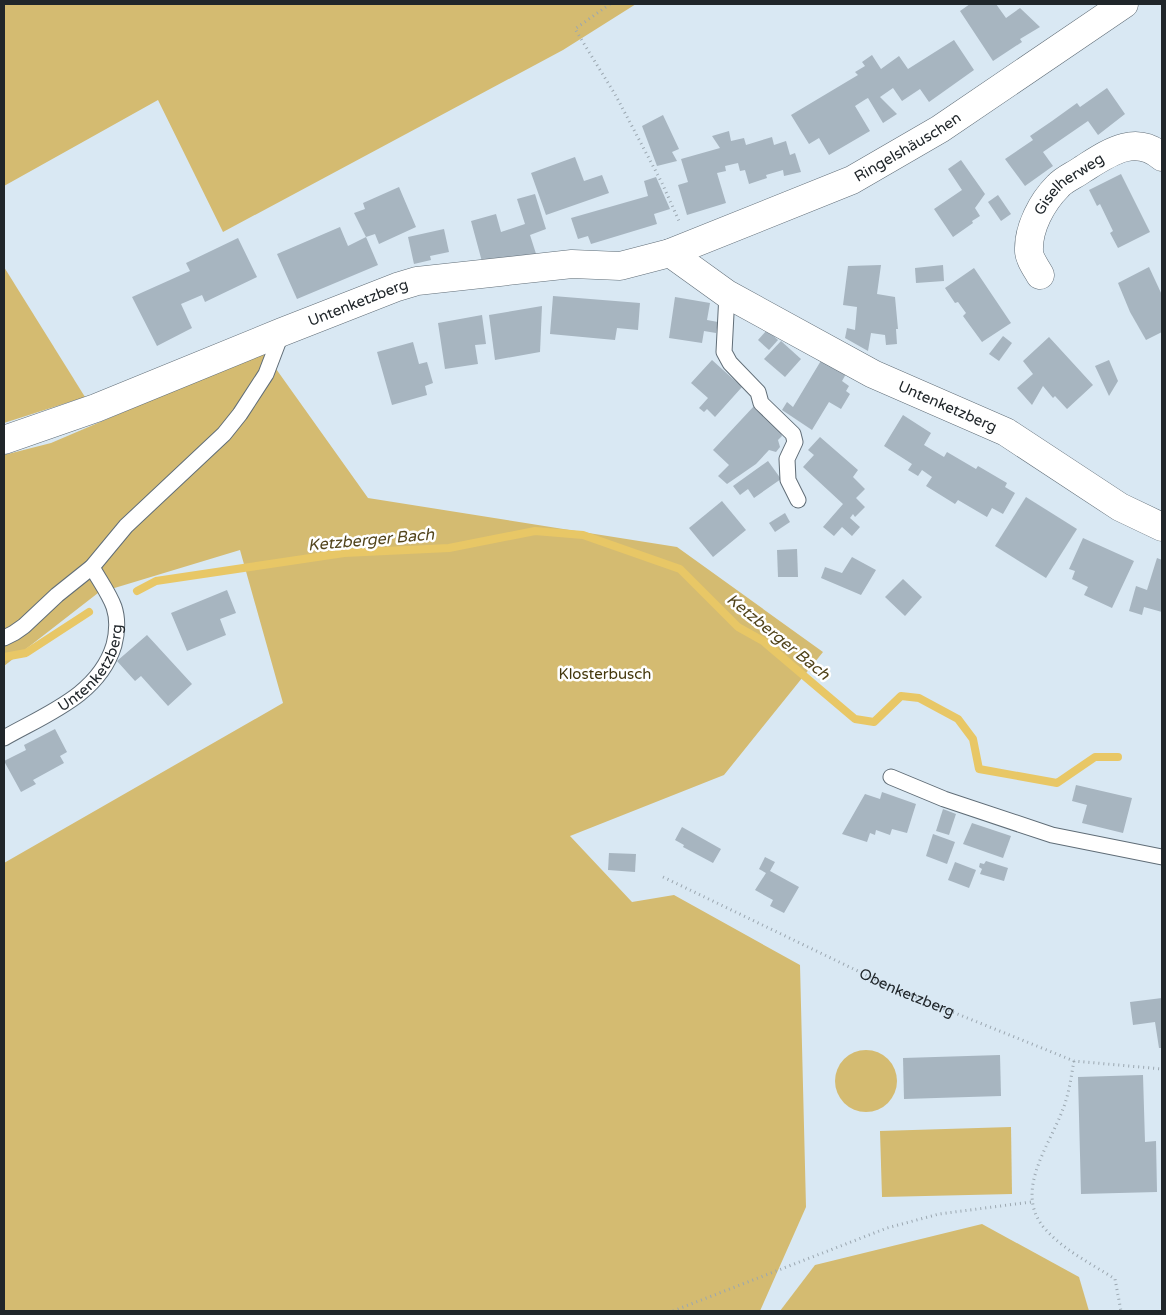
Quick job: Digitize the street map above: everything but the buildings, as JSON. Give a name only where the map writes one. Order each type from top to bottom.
[{"type":"street","name":"Ringelshäuschen","points":[[680,249],[852,180],[940,129],[1124,4]]},
{"type":"street","name":"Giselherweg","points":[[1040,275],[1029,253],[1030,229],[1041,209],[1058,186],[1108,153],[1124,147],[1141,146],[1162,157]]},
{"type":"street","name":"Untenketzberg","points":[[4,440],[96,408],[282,332],[417,281],[572,264],[620,266],[680,249],[727,294],[872,374],[1006,432],[1120,507],[1162,527]]},
{"type":"lane","points":[[727,294],[724,352],[730,363],[758,392],[761,402],[793,434],[795,442],[787,459],[788,480],[798,500]]},
{"type":"lane","points":[[4,638],[24,626],[92,566],[126,526],[224,434],[266,374],[282,332]]},
{"type":"lane","name":"Untenketzberg","points":[[4,738],[73,699],[93,682],[107,662],[116,636],[117,623],[114,607],[92,566]]},
{"type":"lane","points":[[890,777],[944,799],[1052,835],[1162,857]]},
{"type":"path","points":[[610,4],[575,29],[616,96],[662,183],[680,249]]},
{"type":"path","name":"Obenketzberg","points":[[663,877],[893,988],[1074,1061],[1162,1069]]},
{"type":"path","points":[[1074,1061],[1064,1107],[1035,1173],[1031,1202],[1044,1228],[1053,1237],[1115,1279],[1121,1311]]},
{"type":"path","points":[[674,1311],[887,1228],[939,1214],[1031,1202]]},
{"type":"green space","points":[[4,4],[636,4],[563,50],[223,232],[158,100],[4,186]]},
{"type":"green space","points":[[4,267],[85,397],[4,423]]},
{"type":"green space","name":"Klosterbusch","points":[[264,352],[368,498],[677,547],[823,652],[724,775],[570,836],[632,902],[674,895],[800,965],[806,1207],[760,1311],[4,1311],[4,863],[283,703],[240,550],[98,593],[4,666],[4,455],[51,443]]},
{"type":"green space","points":[[866,1050],[878,1052],[888,1059],[895,1069],[897,1081],[895,1093],[888,1103],[878,1110],[866,1112],[854,1110],[844,1103],[837,1093],[835,1081],[837,1069],[844,1059],[854,1052]]},
{"type":"green space","points":[[1011,1127],[1012,1194],[882,1197],[880,1131]]},
{"type":"green space","points":[[982,1224],[1079,1277],[1089,1311],[780,1311],[815,1265]]},
{"type":"waterway","name":"Ketzberger Bach","points":[[137,591],[156,581],[344,553],[449,548],[535,531],[583,535],[680,569],[738,627],[763,641],[855,719],[874,722],[901,696],[919,698],[958,719],[973,739],[979,769],[1057,783],[1095,757],[1118,757]]},
{"type":"waterway","name":"Ketzberger Bach","points":[[4,657],[26,653],[89,612]]}]
